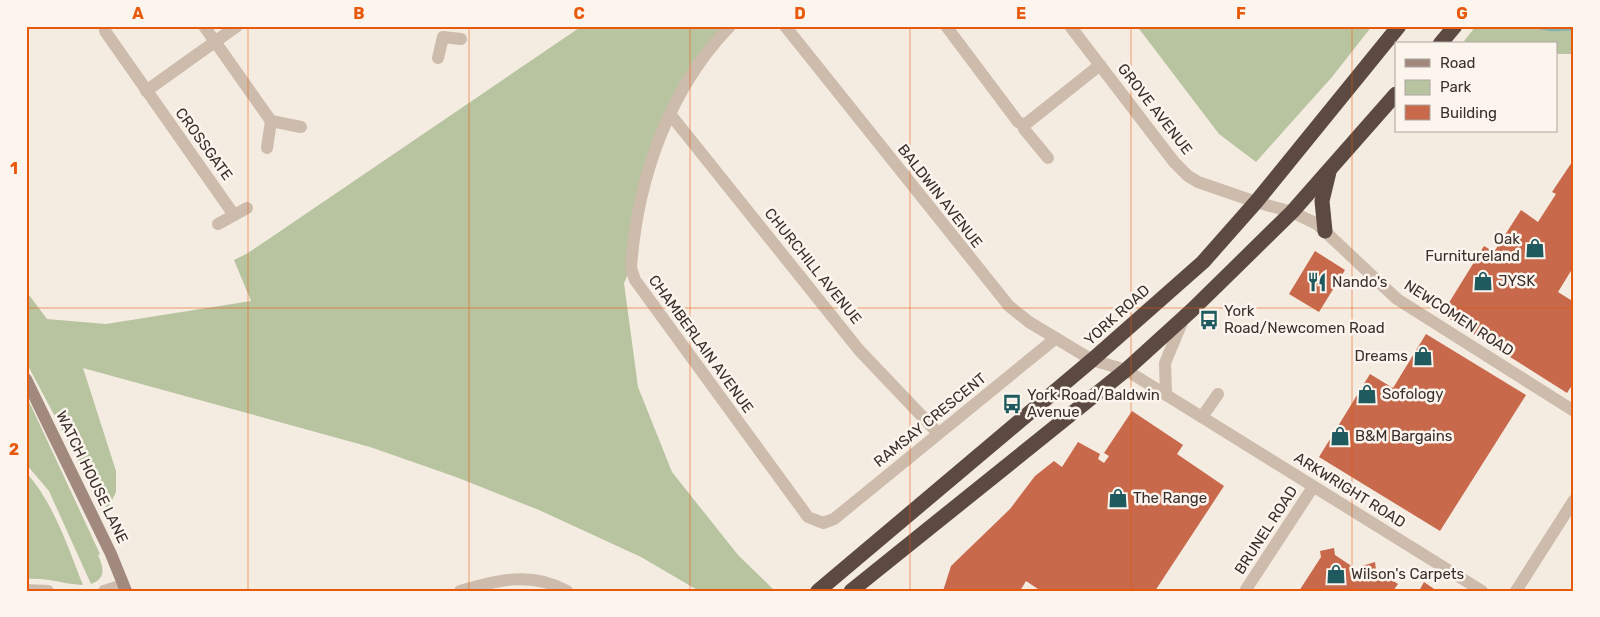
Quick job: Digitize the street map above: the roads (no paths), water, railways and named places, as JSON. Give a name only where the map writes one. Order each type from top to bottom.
[{"type":"highway","name":"YORK ROAD","points":[[818,591],[1092,360],[1203,262],[1256,202],[1400,26]]},
{"type":"highway","points":[[1442,42],[1455,26]]},
{"type":"highway","points":[[851,591],[1126,370],[1184,317],[1292,212],[1395,95]]},
{"type":"highway","points":[[1325,231],[1322,201],[1331,169]]},
{"type":"street","points":[[204,26],[271,121],[301,127]]},
{"type":"street","points":[[146,91],[237,26]]},
{"type":"street","points":[[435,26],[443,37],[461,39]]},
{"type":"street","name":"CHAMBERLAIN AVENUE","points":[[730,26],[700,63],[670,114],[657,145],[645,181],[631,268],[635,280],[802,510],[808,517],[823,523]]},
{"type":"street","name":"BALDWIN AVENUE","points":[[785,26],[989,284],[1009,306],[1029,322],[1092,360]]},
{"type":"street","points":[[946,26],[1018,122],[1023,124],[1028,123],[1100,65]]},
{"type":"street","name":"GROVE AVENUE","points":[[1070,26],[1174,162],[1188,176],[1256,202]]},
{"type":"street","name":"CROSSGATE","points":[[104,31],[234,215]]},
{"type":"street","points":[[438,58],[443,37]]},
{"type":"street","name":"CHURCHILL AVENUE","points":[[670,114],[859,350],[938,433]]},
{"type":"street","points":[[267,148],[271,121]]},
{"type":"street","points":[[1023,124],[1024,128],[1048,158]]},
{"type":"street","name":"NEWCOMEN ROAD","points":[[1256,202],[1292,212],[1317,224],[1397,299],[1574,411]]},
{"type":"street","points":[[218,224],[247,208]]},
{"type":"street","points":[[1166,395],[1165,363],[1184,317]]},
{"type":"street","name":"RAMSAY CRESCENT","points":[[823,523],[834,519],[1056,338]]},
{"type":"street","name":"ARKWRIGHT ROAD","points":[[1092,360],[1126,370],[1482,591]]},
{"type":"street","name":"WATCH HOUSE LANE","points":[[26,379],[111,554],[124,588]]},
{"type":"street","points":[[1202,417],[1218,394]]},
{"type":"street","name":"BRUNEL ROAD","points":[[1245,591],[1313,487]]},
{"type":"street","points":[[1516,591],[1574,500]]},
{"type":"street","points":[[460,591],[502,579],[521,578],[554,583],[567,591]]},
{"type":"street","points":[[104,591],[124,588]]},
{"type":"street","points":[[26,590],[48,591]]},
{"type":"waterway","points":[[1534,26],[1552,29],[1574,28]]},
{"type":"place","name":"Oak Furnitureland","points":[[1535,248]]},
{"type":"place","name":"JYSK","points":[[1483,281]]},
{"type":"place","name":"Nando's","points":[[1317,282]]},
{"type":"place","name":"York Road/Newcomen Road","points":[[1209,320]]},
{"type":"place","name":"Dreams","points":[[1423,356]]},
{"type":"place","name":"Sofology","points":[[1367,394]]},
{"type":"place","name":"York Road/Baldwin Avenue","points":[[1012,404]]},
{"type":"place","name":"B&M Bargains","points":[[1340,436]]},
{"type":"place","name":"The Range","points":[[1118,498]]},
{"type":"place","name":"Wilson's Carpets","points":[[1336,574]]}]
